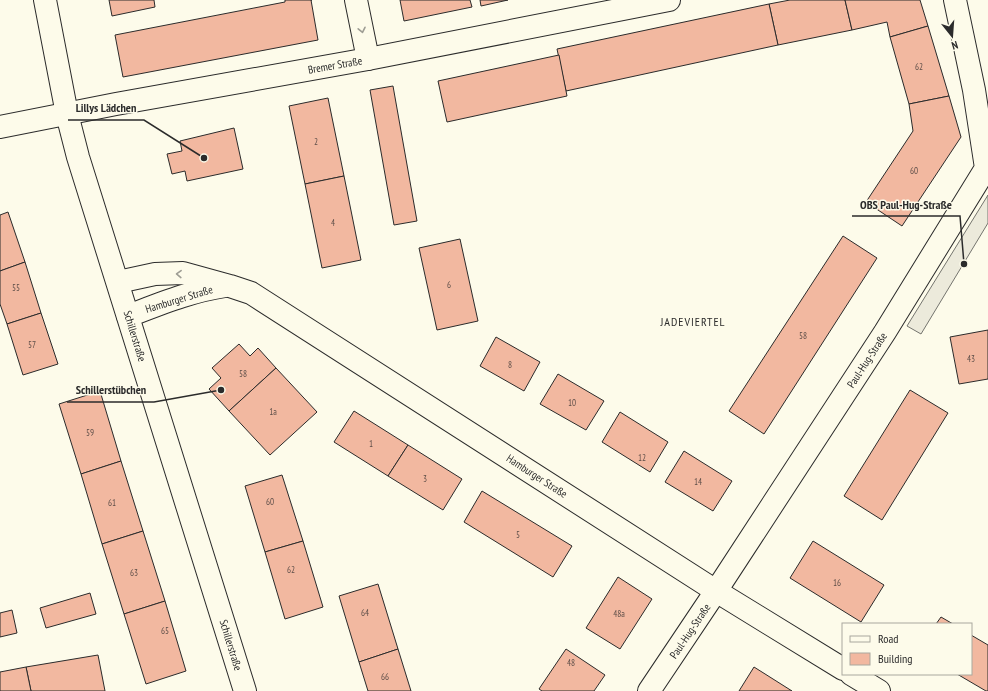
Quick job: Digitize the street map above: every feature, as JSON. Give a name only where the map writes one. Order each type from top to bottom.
[{"type":"street","name":"Schillerstraße","points":[[45,0],[67,114],[78,157],[245,691]]},
{"type":"street","points":[[356,0],[368,59]]},
{"type":"street","name":"Paul-Hug-Straße","points":[[649,691],[885,332],[986,168],[974,90],[955,0]]},
{"type":"street","name":"Bremer Straße","points":[[0,128],[116,104],[368,59],[657,1]]},
{"type":"street","name":"Hamburger Straße","points":[[118,282],[155,274],[183,273],[251,293],[716,591],[842,668]]},
{"type":"street","name":"Hamburger Straße","points":[[128,316],[186,295],[208,289],[230,286]]},
{"type":"street","points":[[853,675],[879,691]]},
{"type":"shaded area","points":[[988,195],[988,223],[921,334],[907,326]]},
{"type":"building","points":[[109,0],[154,0],[155,7],[112,16]]},
{"type":"building","points":[[285,0],[311,0],[318,40],[123,77],[115,35],[285,2]]},
{"type":"building","points":[[400,0],[470,0],[472,7],[404,21]]},
{"type":"building","points":[[480,0],[508,0],[481,6]]},
{"type":"building","points":[[790,0],[845,0],[852,30],[778,45],[769,4]]},
{"type":"building","points":[[845,0],[920,0],[928,26],[890,37],[887,22],[852,30]]},
{"type":"building","points":[[769,4],[778,45],[566,91],[557,49]]},
{"type":"building","points":[[928,26],[949,96],[909,104],[890,37]]},
{"type":"building","points":[[559,55],[567,96],[447,122],[438,81]]},
{"type":"building","points":[[393,86],[417,221],[394,225],[370,90]]},
{"type":"building","points":[[949,96],[961,137],[902,226],[866,202],[913,131],[909,104]]},
{"type":"building","points":[[328,98],[344,176],[305,184],[289,106]]},
{"type":"building","points":[[234,128],[243,169],[187,181],[185,171],[172,174],[167,154],[182,151],[180,141]]},
{"type":"building","points":[[344,176],[361,260],[322,268],[305,184]]},
{"type":"building","points":[[8,212],[25,262],[0,271],[0,215]]},
{"type":"building","points":[[843,236],[877,258],[764,434],[729,411]]},
{"type":"building","points":[[460,239],[478,321],[437,330],[419,248]]},
{"type":"building","points":[[25,262],[41,313],[7,324],[0,304],[0,271]]},
{"type":"building","points":[[41,313],[58,364],[23,375],[7,324]]},
{"type":"building","points":[[988,330],[988,379],[959,384],[950,337]]},
{"type":"building","points":[[496,337],[540,362],[524,391],[480,366]]},
{"type":"building","points":[[239,344],[250,356],[258,348],[276,368],[229,411],[209,389],[221,378],[212,368]]},
{"type":"building","points":[[276,368],[317,412],[270,455],[229,411]]},
{"type":"building","points":[[558,374],[604,401],[586,430],[540,404]]},
{"type":"building","points":[[910,390],[948,413],[882,520],[844,496]]},
{"type":"building","points":[[100,391],[121,461],[81,474],[59,404]]},
{"type":"building","points":[[354,411],[408,445],[388,476],[334,442]]},
{"type":"building","points":[[620,412],[668,442],[650,472],[602,442]]},
{"type":"building","points":[[408,445],[462,479],[443,510],[388,476]]},
{"type":"building","points":[[684,451],[732,481],[713,511],[665,482]]},
{"type":"building","points":[[121,461],[143,531],[102,544],[81,474]]},
{"type":"building","points":[[282,475],[303,541],[265,552],[245,486]]},
{"type":"building","points":[[482,491],[572,546],[553,577],[464,522]]},
{"type":"building","points":[[143,531],[165,601],[124,614],[102,544]]},
{"type":"building","points":[[303,541],[323,607],[285,619],[265,552]]},
{"type":"building","points":[[813,541],[884,585],[861,622],[790,578]]},
{"type":"building","points":[[618,577],[652,599],[620,649],[586,628]]},
{"type":"building","points":[[378,584],[398,649],[359,662],[339,596]]},
{"type":"building","points":[[90,593],[96,614],[46,628],[40,608]]},
{"type":"building","points":[[165,601],[186,671],[146,684],[124,614]]},
{"type":"building","points":[[12,610],[17,633],[0,637],[0,613]]},
{"type":"building","points":[[941,617],[951,623],[937,623]]},
{"type":"building","points":[[972,636],[988,645],[988,691],[959,675],[972,675]]},
{"type":"building","points":[[398,649],[411,691],[368,691],[359,662]]},
{"type":"building","points":[[566,649],[605,675],[594,691],[542,691],[539,689]]},
{"type":"building","points":[[98,655],[105,691],[31,691],[26,667]]},
{"type":"building","points":[[26,667],[31,691],[0,691],[0,672]]},
{"type":"building","points":[[754,667],[792,691],[739,691]]},
{"type":"place","name":"Lillys Lädchen","points":[[204,158]]},
{"type":"place","name":"OBS Paul-Hug-Straße","points":[[964,264]]},
{"type":"place","name":"Schillerstübchen","points":[[221,390]]},
{"type":"district","name":"JADEVIERTEL","points":[[693,321]]}]
